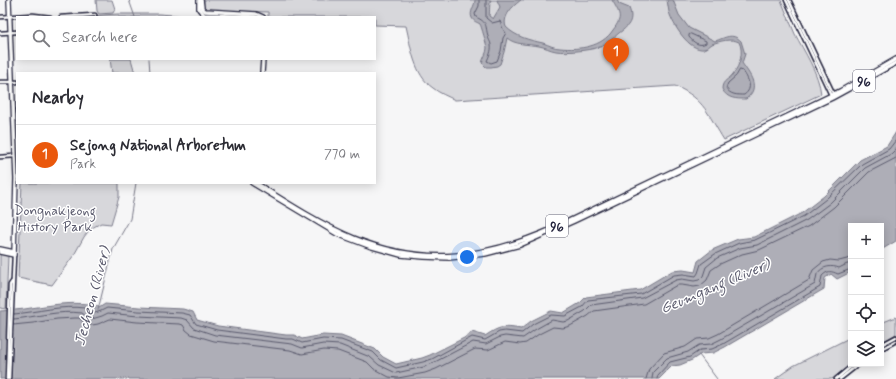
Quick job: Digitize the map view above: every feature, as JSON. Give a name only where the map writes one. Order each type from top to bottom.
[{"type":"main road","points":[[9,0],[16,191],[14,253]]},
{"type":"main road","points":[[200,0],[199,9],[204,15],[230,16]]},
{"type":"main road","points":[[200,0],[202,8],[205,11],[256,14],[261,16]]},
{"type":"main road","name":"96","points":[[263,189],[338,231],[370,244],[402,252],[422,255],[450,256],[485,252],[519,242],[554,228],[825,98],[833,96],[896,59]]},
{"type":"main road","points":[[264,60],[264,72]]},
{"type":"main road","name":"96","points":[[256,184],[337,234],[387,252],[416,257],[434,258],[485,254],[520,245],[555,231],[833,96],[896,62]]},
{"type":"main road","points":[[0,249],[14,253]]},
{"type":"main road","points":[[0,252],[14,253]]},
{"type":"street","points":[[786,0],[833,96]]},
{"type":"street","points":[[789,0],[828,87],[834,91],[840,91]]},
{"type":"street","points":[[0,17],[33,15],[42,16]]},
{"type":"street","points":[[78,16],[95,15]]},
{"type":"street","points":[[0,33],[16,32]]},
{"type":"street","points":[[0,82],[16,82]]},
{"type":"street","points":[[825,98],[828,87]]},
{"type":"street","points":[[0,157],[15,156]]},
{"type":"street","points":[[8,379],[14,253]]},
{"type":"street","points":[[884,343],[896,337]]},
{"type":"street","points":[[884,347],[896,341]]},
{"type":"street","points":[[836,379],[850,367]]},
{"type":"street","points":[[840,379],[855,367]]},
{"type":"green space","points":[[96,0],[112,0],[115,9],[113,13],[99,14],[97,11]]},
{"type":"green space","points":[[204,0],[781,0],[795,34],[814,71],[820,86],[821,94],[724,140],[705,108],[693,96],[675,86],[455,100],[435,90],[421,76],[414,60],[406,26],[376,25],[376,16],[268,16],[268,12],[207,10],[204,6]]},
{"type":"green space","points":[[159,14],[186,16],[87,16]]},
{"type":"green space","points":[[110,60],[131,60],[135,72],[112,72]]},
{"type":"green space","name":"Dongnakjeong History Park","points":[[22,184],[119,184],[119,197],[111,224],[101,223],[90,229],[74,255],[52,285],[18,278]]},
{"type":"green space","points":[[0,254],[8,256],[6,309],[0,308]]},
{"type":"green space","points":[[896,317],[896,334],[884,341],[884,331],[884,322]]},
{"type":"green space","points":[[848,338],[848,366],[832,379],[775,379],[793,366]]},
{"type":"water","points":[[475,0],[491,0],[489,16],[493,19],[500,7],[497,0],[521,0],[507,15],[505,23],[506,27],[523,38],[558,48],[583,48],[597,44],[608,36],[616,26],[619,18],[618,12],[612,0],[617,0],[619,4],[629,8],[631,19],[625,28],[605,45],[588,50],[567,52],[556,51],[539,46],[518,43],[507,38],[500,64],[497,66],[486,67],[482,63],[487,48],[484,36],[480,24],[471,16]]},
{"type":"water","points":[[667,0],[673,0],[679,15],[689,28],[715,41],[731,36],[738,38],[741,41],[745,54],[742,63],[753,81],[753,90],[746,99],[729,97],[722,89],[724,82],[738,67],[741,54],[739,42],[733,40],[722,41],[712,44],[704,49],[698,49],[687,42],[674,24],[669,12]]},
{"type":"water","name":"Geumgang (River)","points":[[896,132],[896,241],[884,248],[884,223],[848,223],[848,274],[837,279],[831,274],[825,278],[824,289],[725,347],[713,353],[701,354],[680,365],[672,366],[659,379],[0,379],[0,311],[80,303],[88,304],[92,311],[97,305],[99,308],[105,304],[183,309],[193,312],[197,320],[218,326],[294,335],[302,339],[323,335],[341,336],[375,349],[383,357],[396,364],[422,358],[464,338],[472,332],[485,336],[494,330],[502,328],[510,327],[521,329],[531,321],[551,311],[563,313],[580,303],[586,297],[640,290],[672,271],[683,270],[695,272],[698,261],[712,250],[738,239],[754,237],[802,213],[824,196],[860,160],[887,146]]},
{"type":"pier","points":[[7,308],[15,308],[12,379],[4,379]]},
{"type":"waterway","name":"Jecheon (River)","points":[[129,0],[135,16]]},
{"type":"waterway","name":"Jecheon (River)","points":[[149,60],[150,72]]},
{"type":"waterway","name":"Jecheon (River)","points":[[98,310],[113,249],[130,219],[136,184]]},
{"type":"waterway","points":[[699,355],[717,379]]},
{"type":"place","name":"Sejong National Arboretum","points":[[616,71]]}]
